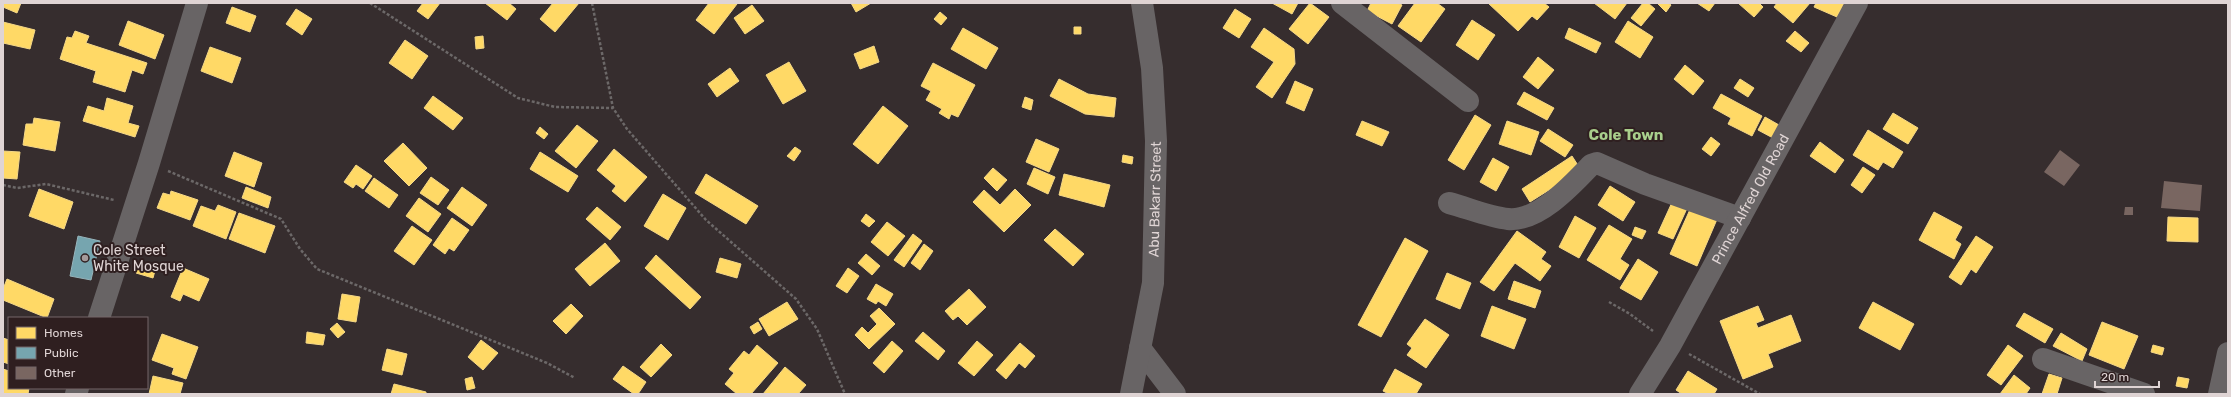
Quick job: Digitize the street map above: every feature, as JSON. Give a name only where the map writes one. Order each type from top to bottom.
[{"type":"street","points":[[99,317],[134,205],[149,163],[197,3]]},
{"type":"street","name":"Abu Bakarr Street","points":[[1131,394],[1153,283],[1156,141],[1152,68],[1142,3]]},
{"type":"street","points":[[1342,3],[1468,101]]},
{"type":"street","name":"Prince Alfred Old Road","points":[[1640,394],[1670,346],[1857,3]]},
{"type":"street","points":[[1449,203],[1509,219],[1530,215],[1561,196],[1591,166],[1596,163],[1645,184],[1740,218]]},
{"type":"street","points":[[1140,348],[1175,394]]},
{"type":"street","points":[[2219,394],[2228,353]]},
{"type":"street","points":[[2043,360],[2144,394]]},
{"type":"path","points":[[370,3],[518,98],[555,107],[613,108]]},
{"type":"path","points":[[592,3],[613,108],[627,129],[706,220],[796,299],[817,329],[845,394]]},
{"type":"path","points":[[149,163],[282,219],[300,249],[317,269],[547,364],[575,378]]},
{"type":"path","points":[[3,185],[17,188],[46,184],[134,205]]},
{"type":"path","points":[[1609,302],[1630,314],[1670,346],[1700,359],[1760,394]]},
{"type":"building: Homes","points":[[3,3],[21,3],[17,13],[3,7]]},
{"type":"building: Homes","points":[[423,3],[440,3],[428,19],[417,11]]},
{"type":"building: Homes","points":[[485,3],[509,3],[516,9],[507,20]]},
{"type":"building: Homes","points":[[553,3],[579,3],[555,32],[540,19]]},
{"type":"building: Homes","points":[[709,3],[737,4],[714,34],[696,20]]},
{"type":"building: Homes","points":[[851,3],[871,3],[856,12]]},
{"type":"building: Homes","points":[[1272,3],[1298,3],[1292,14]]},
{"type":"building: Homes","points":[[1310,3],[1329,17],[1308,44],[1289,29]]},
{"type":"building: Homes","points":[[1371,3],[1397,3],[1402,5],[1392,24],[1367,11]]},
{"type":"building: Homes","points":[[1415,3],[1437,3],[1445,9],[1421,42],[1398,26]]},
{"type":"building: Homes","points":[[1488,3],[1544,3],[1549,7],[1537,20],[1532,16],[1518,31]]},
{"type":"building: Homes","points":[[1594,3],[1627,3],[1615,19]]},
{"type":"building: Homes","points":[[1643,3],[1648,3],[1655,9],[1641,26],[1631,18]]},
{"type":"building: Homes","points":[[1657,3],[1668,3],[1671,5],[1666,12]]},
{"type":"building: Homes","points":[[1697,3],[1715,3],[1709,11]]},
{"type":"building: Homes","points":[[1738,3],[1759,3],[1763,7],[1754,17]]},
{"type":"building: Homes","points":[[1777,3],[1810,3],[1793,23],[1774,7]]},
{"type":"building: Homes","points":[[1816,3],[1844,3],[1837,17],[1814,7]]},
{"type":"building: Homes","points":[[752,5],[764,21],[745,34],[734,18]]},
{"type":"building: Homes","points":[[232,7],[256,16],[250,32],[226,23]]},
{"type":"building: Homes","points":[[296,9],[312,19],[302,35],[286,24]]},
{"type":"building: Homes","points":[[1235,9],[1251,19],[1239,38],[1223,28]]},
{"type":"building: Homes","points":[[940,12],[947,18],[941,25],[934,19]]},
{"type":"building: Homes","points":[[1472,20],[1495,35],[1478,60],[1456,45]]},
{"type":"building: Homes","points":[[128,21],[164,35],[155,59],[119,45]]},
{"type":"building: Homes","points":[[1628,21],[1653,37],[1640,58],[1615,42]]},
{"type":"building: Homes","points":[[3,22],[35,30],[30,49],[3,43]]},
{"type":"building: Homes","points":[[1074,27],[1081,27],[1081,34],[1074,34]]},
{"type":"building: Homes","points":[[963,28],[998,48],[986,69],[951,49]]},
{"type":"building: Homes","points":[[1264,28],[1294,49],[1295,64],[1272,98],[1256,87],[1274,62],[1251,47]]},
{"type":"building: Homes","points":[[1569,28],[1601,43],[1596,53],[1565,38]]},
{"type":"building: Homes","points":[[75,31],[89,36],[86,43],[147,63],[143,74],[132,70],[125,92],[93,82],[96,71],[60,59],[67,37],[72,38]]},
{"type":"building: Homes","points":[[1795,31],[1809,43],[1801,52],[1786,41]]},
{"type":"building: Homes","points":[[483,36],[484,48],[476,49],[475,37]]},
{"type":"building: Homes","points":[[405,40],[428,56],[412,79],[389,63]]},
{"type":"building: Homes","points":[[874,46],[879,62],[860,69],[854,54]]},
{"type":"building: Homes","points":[[210,47],[241,58],[232,83],[201,71]]},
{"type":"building: Homes","points":[[1538,57],[1554,70],[1538,89],[1523,77]]},
{"type":"building: Homes","points":[[789,62],[806,91],[783,104],[766,75]]},
{"type":"building: Homes","points":[[933,63],[975,85],[958,117],[951,114],[949,119],[939,113],[942,109],[926,100],[931,91],[921,86]]},
{"type":"building: Homes","points":[[1685,65],[1704,81],[1693,95],[1674,79]]},
{"type":"building: Homes","points":[[730,68],[739,81],[717,97],[708,84]]},
{"type":"building: Homes","points":[[1059,79],[1088,94],[1116,98],[1114,117],[1085,114],[1050,96]]},
{"type":"building: Homes","points":[[1740,79],[1754,88],[1748,97],[1734,88]]},
{"type":"building: Homes","points":[[1295,81],[1313,89],[1304,111],[1286,103]]},
{"type":"building: Homes","points":[[1524,92],[1554,108],[1547,120],[1517,104]]},
{"type":"building: Homes","points":[[1721,94],[1762,116],[1752,136],[1728,124],[1731,118],[1713,108]]},
{"type":"building: Homes","points":[[433,96],[463,118],[453,130],[424,108]]},
{"type":"building: Homes","points":[[1025,97],[1033,100],[1031,110],[1022,107]]},
{"type":"building: Homes","points":[[107,98],[133,106],[128,123],[139,126],[135,137],[83,121],[88,106],[104,111]]},
{"type":"building: Homes","points":[[883,106],[908,126],[878,164],[853,144]]},
{"type":"building: Homes","points":[[1893,113],[1918,128],[1908,144],[1883,129]]},
{"type":"building: Homes","points":[[1475,115],[1491,125],[1464,170],[1448,160]]},
{"type":"building: Homes","points":[[1765,117],[1779,125],[1773,138],[1758,130]]},
{"type":"building: Homes","points":[[34,118],[60,122],[55,151],[23,145],[26,124],[33,124]]},
{"type":"building: Homes","points":[[1362,121],[1389,132],[1382,146],[1356,135]]},
{"type":"building: Homes","points":[[1507,121],[1539,132],[1531,155],[1499,144]]},
{"type":"building: Homes","points":[[577,125],[598,141],[576,168],[555,151]]},
{"type":"building: Homes","points":[[540,127],[548,134],[544,139],[536,133]]},
{"type":"building: Homes","points":[[1548,129],[1573,145],[1565,157],[1540,141]]},
{"type":"building: Homes","points":[[1868,130],[1903,152],[1893,168],[1883,162],[1878,170],[1853,155]]},
{"type":"building: Homes","points":[[1711,137],[1720,144],[1711,156],[1702,149]]},
{"type":"building: Homes","points":[[1036,139],[1059,149],[1049,172],[1026,162]]},
{"type":"building: Homes","points":[[1820,142],[1844,160],[1835,173],[1810,156]]},
{"type":"building: Homes","points":[[403,143],[427,168],[409,186],[384,161]]},
{"type":"building: Homes","points":[[795,147],[801,151],[794,161],[787,156]]},
{"type":"building: Homes","points":[[614,149],[647,177],[625,202],[612,191],[616,186],[597,170]]},
{"type":"building: Homes","points":[[3,151],[20,152],[17,179],[3,178]]},
{"type":"building: Homes","points":[[234,152],[262,163],[254,187],[225,176]]},
{"type":"building: Homes","points":[[540,152],[578,176],[568,192],[530,169]]},
{"type":"building: Homes","points":[[1123,155],[1133,157],[1132,164],[1122,162]]},
{"type":"building: Homes","points":[[1572,156],[1581,170],[1530,202],[1522,189]]},
{"type":"building: Homes","points":[[1493,158],[1509,167],[1496,191],[1480,182]]},
{"type":"building: Homes","points":[[356,165],[372,176],[363,189],[356,184],[353,188],[344,182]]},
{"type":"building: Homes","points":[[1863,167],[1875,175],[1862,193],[1851,185]]},
{"type":"building: Homes","points":[[993,168],[1007,180],[997,191],[984,178]]},
{"type":"building: Homes","points":[[1034,168],[1055,177],[1048,194],[1027,184]]},
{"type":"building: Homes","points":[[706,174],[758,206],[746,224],[695,193]]},
{"type":"building: Homes","points":[[1064,174],[1110,185],[1104,207],[1059,195]]},
{"type":"building: Homes","points":[[431,177],[449,190],[438,205],[420,193]]},
{"type":"building: Homes","points":[[374,178],[398,195],[389,208],[365,191]]},
{"type":"building: Homes","points":[[1610,186],[1635,202],[1623,221],[1598,205]]},
{"type":"building: Homes","points":[[246,187],[271,197],[268,208],[242,198]]},
{"type":"building: Homes","points":[[462,187],[487,205],[472,226],[447,208]]},
{"type":"building: Homes","points":[[39,189],[73,202],[64,229],[29,216]]},
{"type":"building: Homes","points":[[1015,189],[1031,205],[1004,232],[973,202],[984,190],[1000,205]]},
{"type":"building: Homes","points":[[171,191],[198,200],[190,220],[157,208],[163,193],[170,195]]},
{"type":"building: Homes","points":[[663,194],[686,208],[668,240],[644,226]]},
{"type":"building: Homes","points":[[419,198],[441,214],[428,232],[406,216]]},
{"type":"building: Homes","points":[[1674,198],[1689,204],[1673,239],[1658,233]]},
{"type":"building: Homes","points":[[218,205],[236,212],[226,239],[193,226],[201,206],[215,211]]},
{"type":"building: Homes","points":[[1692,205],[1718,217],[1697,266],[1670,254]]},
{"type":"building: Homes","points":[[597,207],[621,227],[610,240],[586,219]]},
{"type":"building: Homes","points":[[1934,212],[1962,227],[1955,240],[1961,244],[1954,259],[1919,240]]},
{"type":"building: Homes","points":[[239,213],[275,226],[265,253],[229,239]]},
{"type":"building: Homes","points":[[866,214],[875,221],[869,227],[861,221]]},
{"type":"building: Homes","points":[[1575,216],[1596,228],[1579,258],[1559,247]]},
{"type":"building: Homes","points":[[2168,217],[2198,218],[2198,242],[2167,241]]},
{"type":"building: Homes","points":[[452,218],[469,230],[454,251],[449,248],[445,254],[433,245]]},
{"type":"building: Homes","points":[[887,222],[905,236],[888,256],[871,242]]},
{"type":"building: Homes","points":[[1609,225],[1632,239],[1620,259],[1629,265],[1620,280],[1587,260]]},
{"type":"building: Homes","points":[[412,226],[432,240],[414,265],[394,251]]},
{"type":"building: Homes","points":[[1635,227],[1646,231],[1642,239],[1632,235]]},
{"type":"building: Homes","points":[[1055,229],[1084,254],[1073,266],[1044,240]]},
{"type":"building: Homes","points":[[1517,231],[1546,252],[1541,259],[1551,266],[1540,281],[1515,263],[1494,291],[1480,282]]},
{"type":"building: Homes","points":[[913,234],[922,241],[904,267],[894,260]]},
{"type":"building: Homes","points":[[1976,236],[1993,247],[1976,273],[1971,269],[1961,285],[1949,277]]},
{"type":"building: Homes","points":[[1405,238],[1428,251],[1381,337],[1358,325]]},
{"type":"building: Homes","points":[[605,243],[620,261],[590,286],[575,269]]},
{"type":"building: Homes","points":[[924,244],[933,251],[920,270],[911,263]]},
{"type":"building: Homes","points":[[866,254],[880,266],[872,275],[858,263]]},
{"type":"building: Homes","points":[[656,255],[701,297],[690,309],[645,268]]},
{"type":"building: Homes","points":[[720,258],[741,264],[737,278],[716,272]]},
{"type":"building: Homes","points":[[1638,259],[1658,272],[1641,300],[1620,288]]},
{"type":"building: Homes","points":[[139,262],[156,267],[153,278],[136,273]]},
{"type":"building: Homes","points":[[183,268],[209,279],[199,301],[183,294],[180,301],[171,297]]},
{"type":"building: Homes","points":[[848,268],[859,276],[847,293],[836,286]]},
{"type":"building: Homes","points":[[1447,273],[1471,283],[1460,309],[1436,299]]},
{"type":"building: Homes","points":[[7,279],[54,299],[47,317],[3,300],[3,289]]},
{"type":"building: Homes","points":[[1514,281],[1541,291],[1535,308],[1508,299]]},
{"type":"building: Homes","points":[[876,284],[893,294],[886,306],[878,301],[876,304],[867,299]]},
{"type":"building: Homes","points":[[969,289],[986,307],[967,325],[958,316],[953,320],[945,311]]},
{"type":"building: Homes","points":[[342,294],[360,297],[356,322],[338,319]]},
{"type":"building: Homes","points":[[787,302],[798,319],[769,336],[759,319]]},
{"type":"building: Homes","points":[[1873,302],[1914,324],[1900,350],[1859,328]]},
{"type":"building: Homes","points":[[571,304],[583,316],[566,334],[553,321]]},
{"type":"building: Homes","points":[[1492,306],[1526,319],[1514,349],[1481,336]]},
{"type":"building: Homes","points":[[1758,306],[1764,320],[1756,323],[1758,328],[1791,315],[1801,341],[1768,354],[1773,367],[1743,379],[1720,321]]},
{"type":"building: Homes","points":[[879,308],[895,324],[869,349],[855,335],[862,327],[868,333],[877,324],[870,316]]},
{"type":"building: Homes","points":[[2024,313],[2053,329],[2045,343],[2016,326]]},
{"type":"building: Homes","points":[[1425,319],[1449,335],[1426,368],[1407,355],[1412,348],[1407,344]]},
{"type":"building: Homes","points":[[758,322],[762,329],[754,334],[750,327]]},
{"type":"building: Homes","points":[[2102,322],[2138,336],[2124,369],[2089,355]]},
{"type":"building: Homes","points":[[337,323],[345,332],[338,338],[330,329]]},
{"type":"building: Homes","points":[[307,332],[325,335],[323,345],[306,343]]},
{"type":"building: Homes","points":[[923,332],[945,351],[938,360],[915,341]]},
{"type":"building: Homes","points":[[2061,333],[2087,349],[2082,361],[2053,346]]},
{"type":"building: Homes","points":[[162,334],[198,347],[186,379],[172,374],[174,368],[152,360]]},
{"type":"building: Homes","points":[[3,338],[8,340],[8,364],[3,362]]},
{"type":"building: Homes","points":[[481,340],[498,353],[483,370],[468,357]]},
{"type":"building: Homes","points":[[892,341],[903,351],[884,373],[873,363]]},
{"type":"building: Homes","points":[[977,341],[993,355],[974,376],[958,363]]},
{"type":"building: Homes","points":[[1020,343],[1035,356],[1025,368],[1019,363],[1006,379],[996,370]]},
{"type":"building: Homes","points":[[661,344],[672,355],[651,377],[640,367]]},
{"type":"building: Homes","points":[[757,345],[778,363],[751,394],[737,394],[725,384],[734,373],[729,369],[744,351],[749,355]]},
{"type":"building: Homes","points":[[2008,345],[2023,356],[2001,385],[1987,375]]},
{"type":"building: Homes","points":[[2153,345],[2164,348],[2162,355],[2151,352]]},
{"type":"building: Homes","points":[[387,349],[407,354],[402,375],[382,370]]},
{"type":"building: Homes","points":[[623,366],[646,382],[638,394],[634,394],[613,379]]},
{"type":"building: Homes","points":[[785,367],[806,385],[798,394],[763,394]]},
{"type":"building: Homes","points":[[3,369],[8,371],[8,389],[29,389],[28,394],[3,394]]},
{"type":"building: Homes","points":[[1395,369],[1422,384],[1416,394],[1389,394],[1383,391]]},
{"type":"building: Homes","points":[[1688,371],[1717,389],[1714,394],[1682,394],[1676,390]]},
{"type":"building: Homes","points":[[2049,374],[2062,378],[2057,394],[2042,394]]},
{"type":"building: Homes","points":[[2014,375],[2030,388],[2026,394],[2000,394]]},
{"type":"building: Homes","points":[[153,376],[183,383],[180,394],[149,394]]},
{"type":"building: Homes","points":[[472,377],[475,388],[467,390],[465,379]]},
{"type":"building: Homes","points":[[2178,377],[2189,379],[2187,388],[2176,386]]},
{"type":"building: Homes","points":[[394,384],[426,392],[426,394],[391,394]]},
{"type":"building: Public","name":"Cole Street White Mosque","points":[[78,236],[100,241],[91,280],[70,276]]},
{"type":"building: Other","points":[[2060,150],[2080,165],[2064,186],[2044,172]]},
{"type":"building: Other","points":[[2164,181],[2202,185],[2200,211],[2161,208]]},
{"type":"building: Other","points":[[2125,207],[2133,207],[2133,215],[2124,215]]},
{"type":"place","name":"Cole Street White Mosque","points":[[85,258]]},
{"type":"district","name":"Cole Town","points":[[1626,135]]}]
